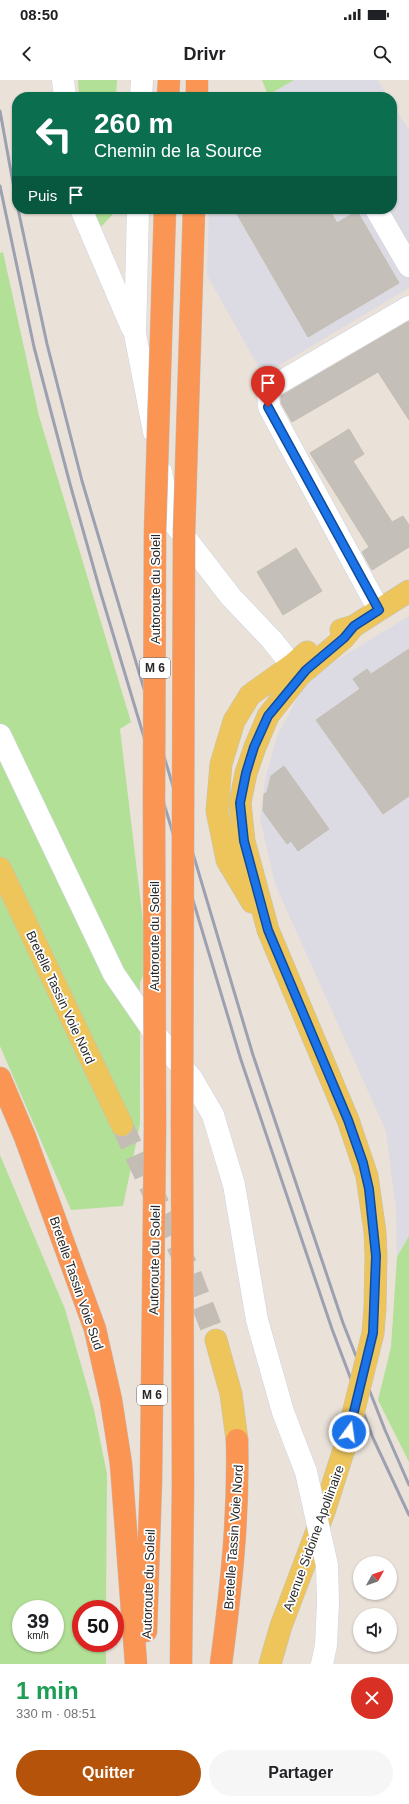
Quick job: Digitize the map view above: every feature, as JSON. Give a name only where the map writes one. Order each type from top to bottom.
[{"type":"highway","points":[[168,80],[168,92]]},
{"type":"highway","points":[[197,80],[197,92]]},
{"type":"highway","name":"Autoroute du Soleil","points":[[145,1664],[151,1480],[155,1127],[155,532],[165,214]]},
{"type":"highway","name":"M 6","points":[[181,1664],[183,1484],[182,1127],[184,535],[194,214]]},
{"type":"highway","name":"Bretelle Tassin Voie Sud","points":[[0,1078],[25,1137],[95,1329],[112,1400],[121,1464],[136,1664]]},
{"type":"highway","name":"Bretelle Tassin Voie Nord","points":[[221,1664],[230,1597],[238,1489],[237,1440]]},
{"type":"main road","name":"Avenue Sidoine Apollinaire","points":[[268,930],[244,841],[240,803],[246,773],[254,747],[268,716],[296,670],[320,642],[339,631],[354,626],[409,591]]},
{"type":"main road","name":"Avenue Sidoine Apollinaire","points":[[270,1664],[281,1626],[324,1512],[345,1446],[373,1333],[375,1308],[375,1232],[367,1176],[348,1120],[268,930],[227,860],[217,811],[221,764],[234,721],[250,695],[296,670]]},
{"type":"main road","name":"Bretelle Tassin Voie Nord","points":[[0,868],[122,1125]]},
{"type":"main road","name":"Bretelle Tassin Voie Nord","points":[[216,1340],[231,1394],[237,1440]]},
{"type":"street","points":[[63,80],[64,92]]},
{"type":"street","points":[[141,92],[142,80]]},
{"type":"street","points":[[83,214],[135,334]]},
{"type":"street","points":[[138,214],[135,334],[170,518],[231,597],[271,639],[296,670]]},
{"type":"street","points":[[379,214],[409,266]]},
{"type":"street","points":[[379,610],[268,407],[268,394],[272,387],[409,307]]},
{"type":"street","points":[[0,736],[114,974],[156,1035],[192,1079],[213,1115],[234,1185],[257,1320],[283,1412],[306,1472],[327,1565],[328,1602],[326,1645],[322,1664]]},
{"type":"shaded area","points":[[294,80],[378,80],[385,92],[274,92]]},
{"type":"shaded area","points":[[397,111],[409,130],[409,288],[263,375],[207,275],[209,214],[397,214]]},
{"type":"shaded area","points":[[409,616],[409,1236],[397,1257],[396,1210],[386,1131],[275,884],[260,818],[265,780],[277,736],[309,677]]},
{"type":"green space","points":[[78,80],[117,80],[116,92],[79,92]]},
{"type":"green space","points":[[262,80],[294,80],[273,92],[267,92]]},
{"type":"green space","points":[[91,214],[112,214],[112,215],[100,228]]},
{"type":"green space","points":[[3,252],[39,416],[131,722],[120,729],[148,963],[140,983],[140,1124],[123,1206],[71,1210],[0,1046],[0,253]]},
{"type":"green space","points":[[0,1155],[65,1309],[94,1410],[107,1474],[106,1600],[72,1600],[72,1652],[106,1652],[106,1664],[0,1664]]},
{"type":"green space","points":[[409,1236],[409,1462],[378,1400],[391,1347],[397,1257]]},
{"type":"building","points":[[237,214],[332,214],[337,223],[352,214],[359,214],[399,283],[308,337]]},
{"type":"building","points":[[409,321],[409,420],[378,372],[292,422],[281,403],[281,396]]},
{"type":"building","points":[[349,429],[364,454],[353,461],[392,522],[403,516],[409,525],[409,547],[372,570],[362,552],[369,547],[310,453]]},
{"type":"building","points":[[296,548],[322,591],[283,615],[257,572]]},
{"type":"building","points":[[409,649],[409,796],[383,814],[316,720],[360,689],[353,679],[367,669],[371,674]]},
{"type":"building","points":[[284,766],[329,829],[298,851],[291,841],[287,844],[263,811],[264,794],[267,792],[271,776]]},
{"type":"tunnel","points":[[122,1125],[190,1273],[216,1340]]},
{"type":"railway","points":[[0,111],[12,177]]},
{"type":"railway","points":[[0,186],[34,347],[70,484],[101,594],[241,1060],[332,1329],[373,1438],[409,1515]]},
{"type":"railway","points":[[19,214],[47,344],[82,481],[253,1055],[343,1323],[385,1430],[409,1485]]},
{"type":"route","points":[[268,407],[379,610],[354,626],[344,638],[300,675],[268,716],[254,747],[246,773],[240,803],[244,841],[268,930],[348,1120],[367,1176],[375,1232],[375,1308],[373,1333],[349,1432]]}]
